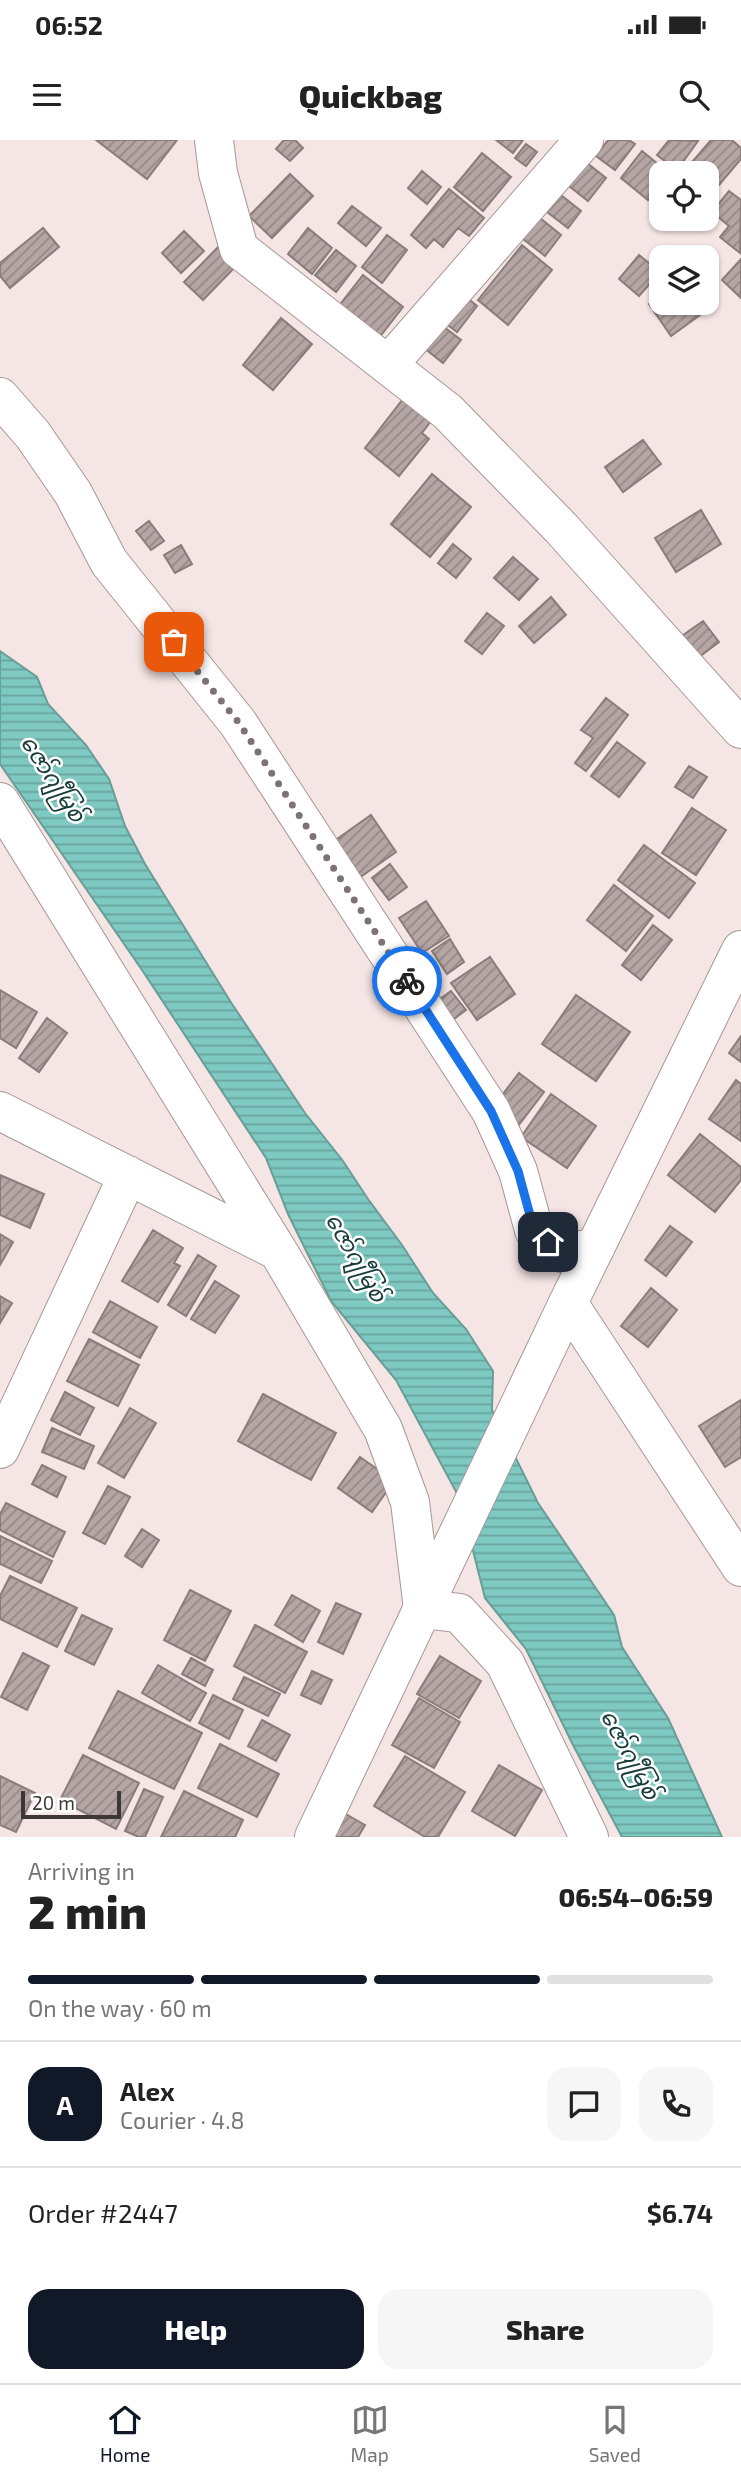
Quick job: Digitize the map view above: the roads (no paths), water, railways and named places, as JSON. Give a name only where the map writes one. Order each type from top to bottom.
[{"type":"street","points":[[214,140],[218,173],[239,249],[448,412],[552,519],[741,729]]},
{"type":"street","points":[[388,365],[584,140]]},
{"type":"street","points":[[0,397],[33,435],[73,493],[109,562],[239,723],[491,1111],[518,1171],[534,1230],[561,1253],[595,1248]]},
{"type":"street","points":[[0,802],[278,1251],[383,1429],[410,1503],[423,1609]]},
{"type":"street","points":[[314,1837],[568,1303],[741,950]]},
{"type":"street","points":[[0,1111],[278,1251]]},
{"type":"street","points":[[0,1449],[128,1175]]},
{"type":"street","points":[[568,1303],[737,1552]]},
{"type":"street","points":[[423,1609],[459,1613],[505,1663],[589,1837]]},
{"type":"water","name":"ဇော်ဂျီမြစ်","points":[[0,651],[37,677],[48,704],[86,745],[109,779],[125,826],[145,864],[232,1004],[305,1113],[343,1161],[433,1293],[466,1329],[493,1371],[492,1410],[538,1503],[614,1615],[622,1647],[668,1718],[722,1837],[622,1837],[526,1649],[485,1598],[460,1499],[396,1380],[331,1301],[288,1214],[266,1158],[142,970],[0,764]]}]
